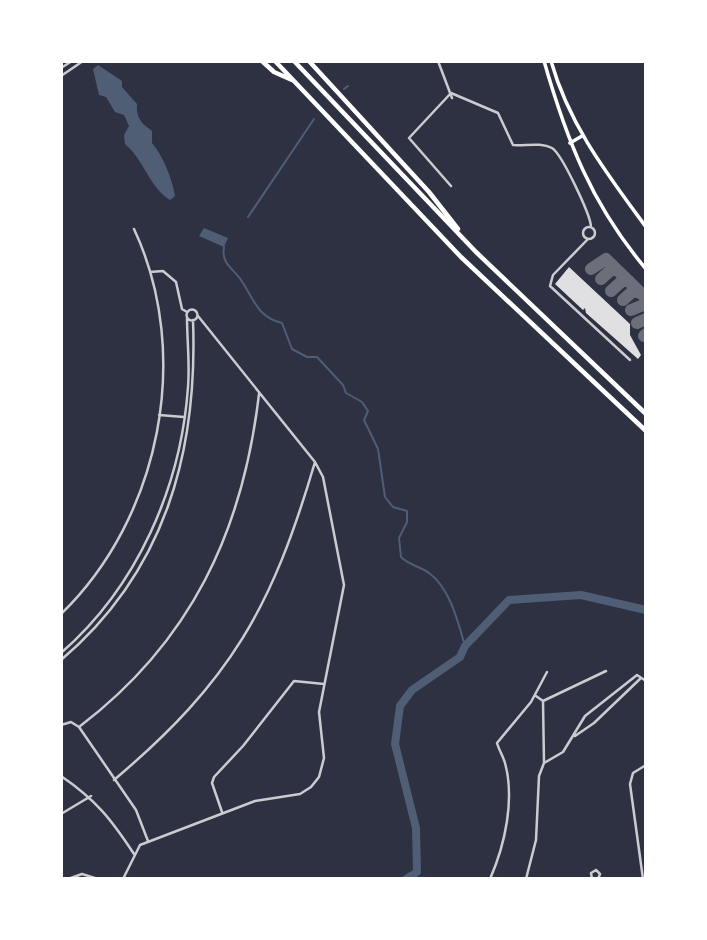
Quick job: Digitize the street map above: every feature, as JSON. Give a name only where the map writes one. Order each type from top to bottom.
[{"type":"highway","points":[[262,61],[280,76],[293,80]]},
{"type":"highway","points":[[275,61],[461,257],[646,431]]},
{"type":"highway","points":[[294,61],[476,252],[646,414]]},
{"type":"highway","points":[[309,61],[429,192],[476,252]]},
{"type":"main road","points":[[544,61],[570,143],[593,195],[646,269]]},
{"type":"main road","points":[[551,61],[567,108],[582,136],[646,228]]},
{"type":"main road","points":[[570,143],[582,136]]},
{"type":"street","points":[[61,68],[72,61]]},
{"type":"street","points":[[61,76],[83,61]]},
{"type":"street","points":[[438,61],[452,96],[495,111],[503,119],[513,145],[543,145],[556,151],[589,215],[595,234],[553,275],[550,286],[630,359]]},
{"type":"street","points":[[451,186],[409,138],[452,96]]},
{"type":"street","points":[[588,239],[584,231],[591,227]]},
{"type":"street","points":[[61,614],[102,565],[132,511],[153,449],[159,415],[163,338],[150,272],[134,229]]},
{"type":"street","points":[[150,272],[163,271],[176,282],[182,309],[187,312]]},
{"type":"street","points":[[123,879],[134,854],[148,841],[255,801],[300,793],[315,783],[323,765],[318,712],[344,585],[323,477],[315,462],[193,309],[187,312]]},
{"type":"street","points":[[61,653],[79,636],[116,590],[148,538],[166,495],[185,418],[189,371],[187,312]]},
{"type":"street","points":[[193,320],[198,316]]},
{"type":"street","points":[[187,317],[193,320]]},
{"type":"street","points":[[61,660],[83,641],[122,594],[153,542],[172,498],[189,433],[195,376],[193,320]]},
{"type":"street","points":[[79,727],[98,713],[155,656],[189,609],[209,574],[231,525],[249,463],[259,394]]},
{"type":"street","points":[[159,415],[185,418]]},
{"type":"street","points":[[183,432],[189,433]]},
{"type":"street","points":[[114,780],[197,703],[248,632],[286,556],[315,462]]},
{"type":"street","points":[[166,495],[172,498]]},
{"type":"street","points":[[148,538],[153,542]]},
{"type":"street","points":[[116,590],[122,594]]},
{"type":"street","points":[[79,636],[83,641]]},
{"type":"street","points":[[543,701],[607,671]]},
{"type":"street","points":[[490,879],[501,848],[507,811],[506,768],[497,743],[536,696],[547,672]]},
{"type":"street","points":[[544,763],[564,752],[575,736],[580,721],[597,706],[637,675],[646,681]]},
{"type":"street","points":[[575,736],[604,714],[642,677]]},
{"type":"street","points":[[222,812],[212,783],[214,777],[243,746],[293,681],[324,684]]},
{"type":"street","points":[[536,696],[543,701]]},
{"type":"street","points":[[526,879],[536,840],[539,776],[544,763],[543,701]]},
{"type":"street","points":[[597,706],[604,714]]},
{"type":"street","points":[[61,725],[71,722],[79,727],[136,810],[148,841]]},
{"type":"street","points":[[643,879],[630,785],[633,773],[646,765]]},
{"type":"street","points":[[61,776],[91,796],[106,811],[134,854]]},
{"type":"street","points":[[61,814],[91,796]]},
{"type":"street","points":[[592,879],[591,873],[596,870],[600,874],[598,879]]},
{"type":"street","points":[[68,879],[82,874],[98,879]]},
{"type":"water","points":[[98,65],[122,81],[122,87],[137,104],[140,120],[152,131],[152,143],[163,161],[174,189],[175,196],[170,200],[157,188],[125,144],[124,135],[129,126],[124,115],[115,112],[106,97],[99,95],[93,69]]},
{"type":"water","points":[[204,228],[228,238],[224,247],[199,236]]},
{"type":"building","points":[[569,267],[630,324],[630,335],[641,355],[638,359],[586,313],[585,308],[583,310],[555,284]]},
{"type":"waterway","points":[[344,89],[348,86]]},
{"type":"waterway","points":[[248,217],[314,119]]},
{"type":"waterway","points":[[224,247],[226,262],[261,312],[282,323],[292,349],[307,357],[317,357],[343,385],[346,393],[362,402],[368,411],[364,420],[378,449],[385,497],[393,507],[407,511],[407,522],[399,538],[401,557],[429,573],[443,587],[465,646]]},
{"type":"waterway","points":[[406,879],[417,872],[416,828],[395,744],[400,706],[412,690],[460,657],[465,646],[509,600],[581,595],[646,610]]},
{"type":"taxiway","points":[[591,269],[606,259],[646,298]]},
{"type":"taxiway","points":[[601,279],[611,270],[617,270]]},
{"type":"taxiway","points":[[611,291],[622,281],[629,281]]},
{"type":"taxiway","points":[[623,300],[633,291],[640,293]]},
{"type":"taxiway","points":[[631,310],[646,304]]},
{"type":"taxiway","points":[[637,323],[646,319]]}]
